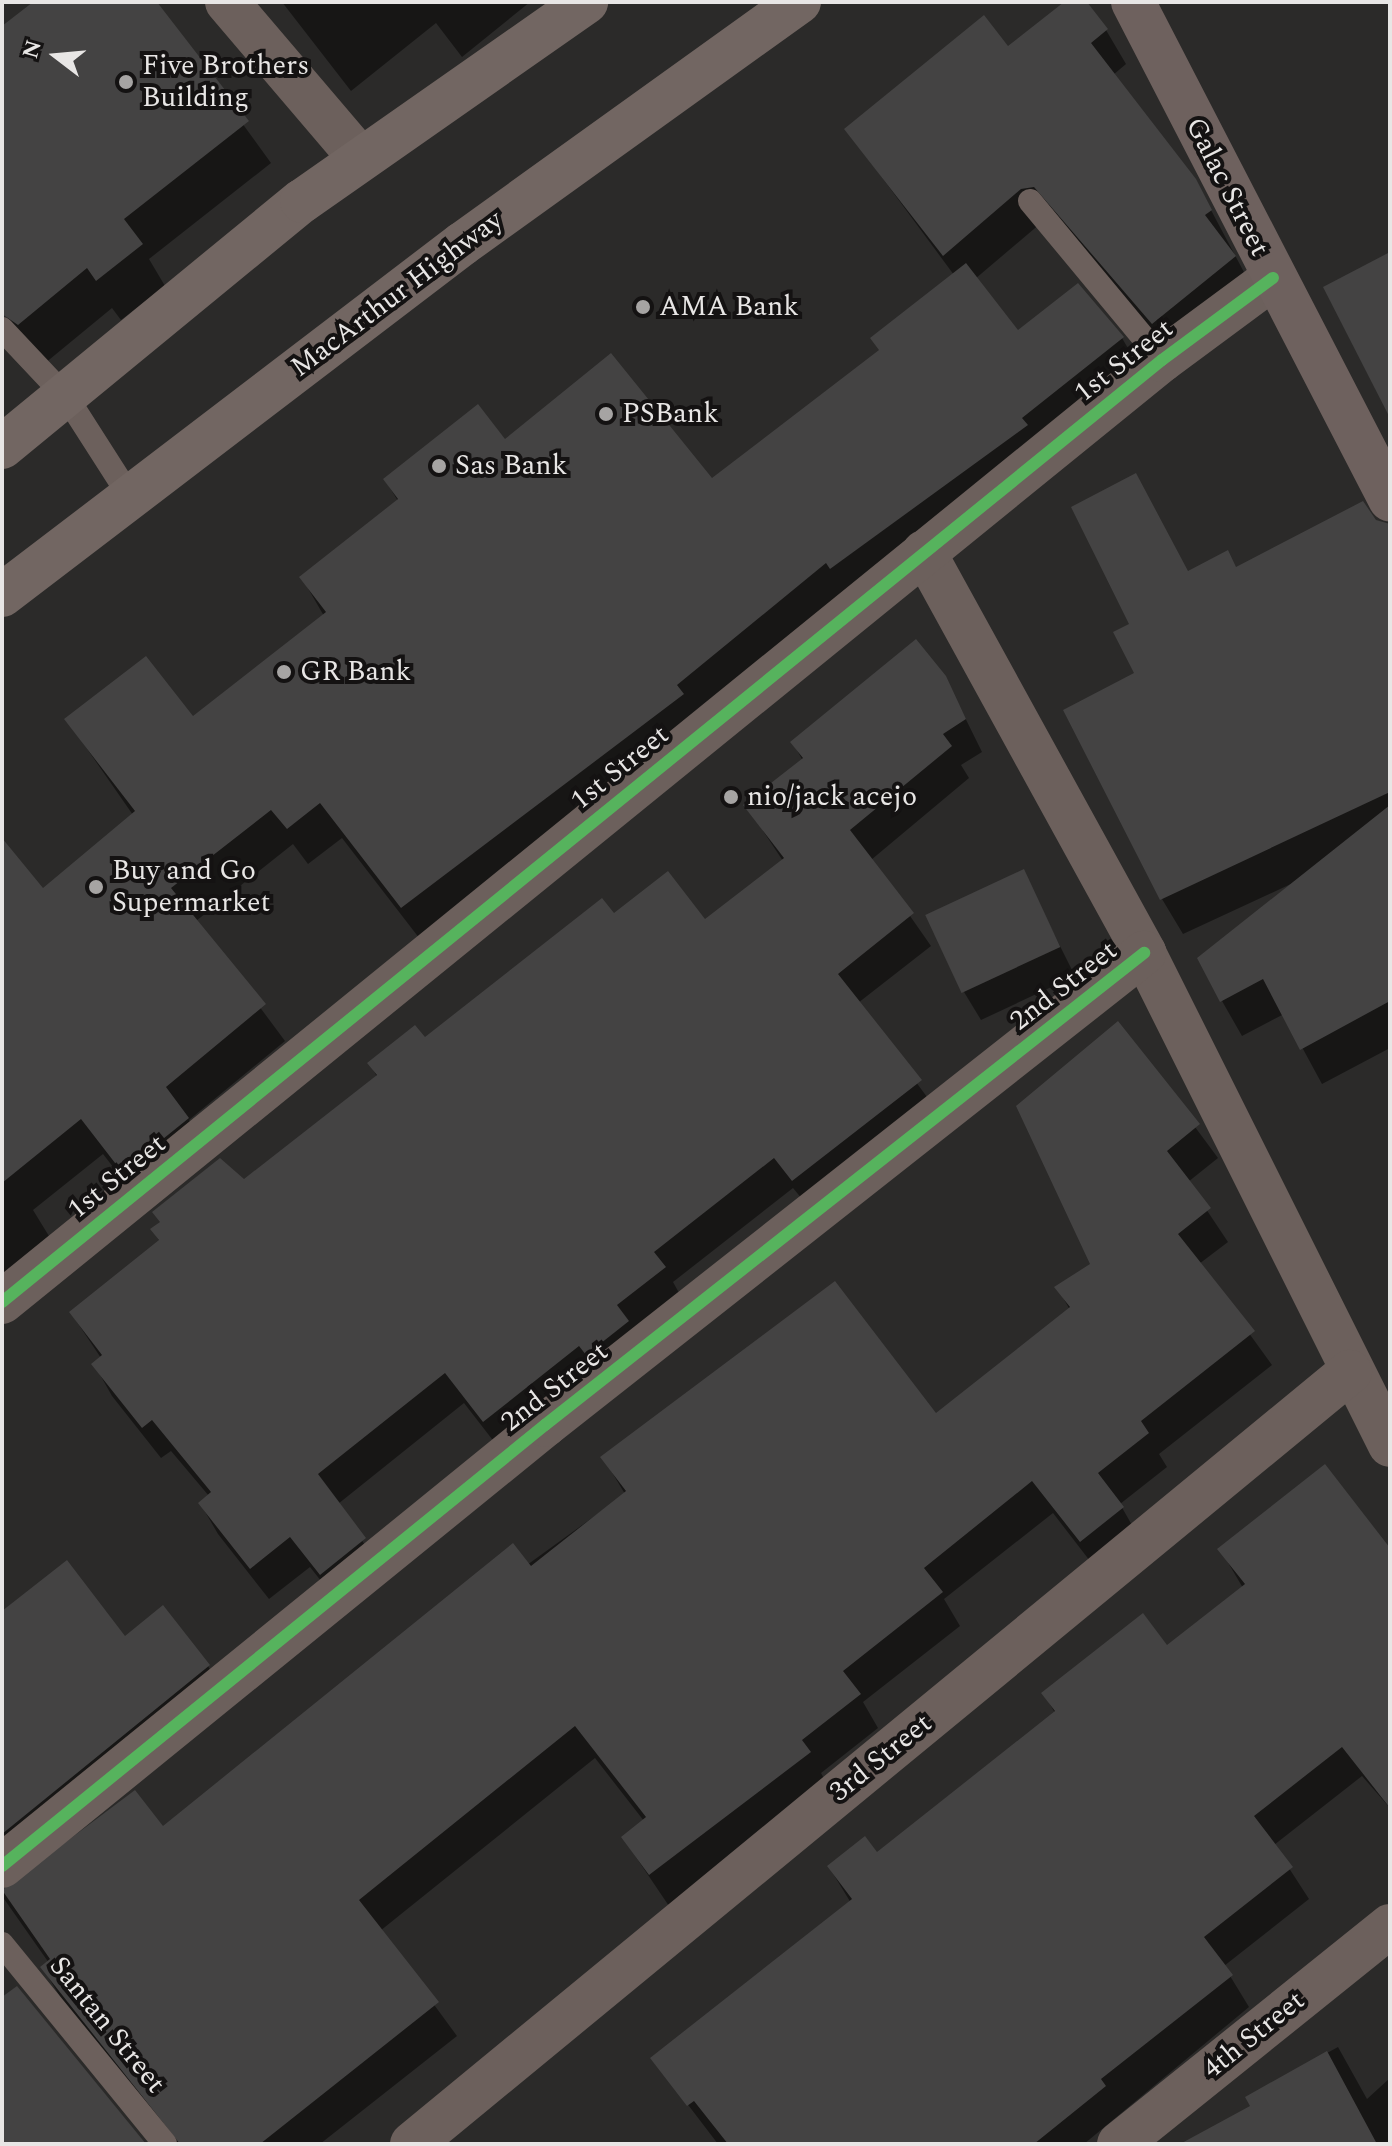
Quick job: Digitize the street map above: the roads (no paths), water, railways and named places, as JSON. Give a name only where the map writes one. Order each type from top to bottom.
[{"type":"highway","points":[[2,447],[67,398],[360,158],[586,2]]},
{"type":"highway","name":"MacArthur Highway","points":[[2,595],[129,495],[799,2]]},
{"type":"street","points":[[227,2],[360,158]]},
{"type":"street","name":"Galac Street","points":[[1133,2],[1273,278],[1390,499]]},
{"type":"street","name":"1st Street","points":[[2,1302],[1162,360],[1273,278]]},
{"type":"street","points":[[924,552],[1144,953],[1350,1372],[1390,1445]]},
{"type":"street","name":"2nd Street","points":[[2,1866],[557,1415],[1144,953]]},
{"type":"street","name":"3rd Street","points":[[412,2144],[1350,1372]]},
{"type":"street","name":"4th Street","points":[[1119,2144],[1390,1926]]},
{"type":"lane","points":[[1030,201],[1162,360]]},
{"type":"lane","points":[[2,329],[67,398],[129,495]]},
{"type":"lane","name":"Santan Street","points":[[2,1944],[165,2144]]},
{"type":"place","name":"Five Brothers Building","points":[[126,82]]},
{"type":"place","name":"AMA Bank","points":[[643,307]]},
{"type":"place","name":"PSBank","points":[[606,414]]},
{"type":"place","name":"Sas Bank","points":[[439,466]]},
{"type":"place","name":"GR Bank","points":[[284,672]]},
{"type":"place","name":"nio/jack acejo","points":[[731,797]]},
{"type":"place","name":"Buy and Go Supermarket","points":[[96,887]]}]
